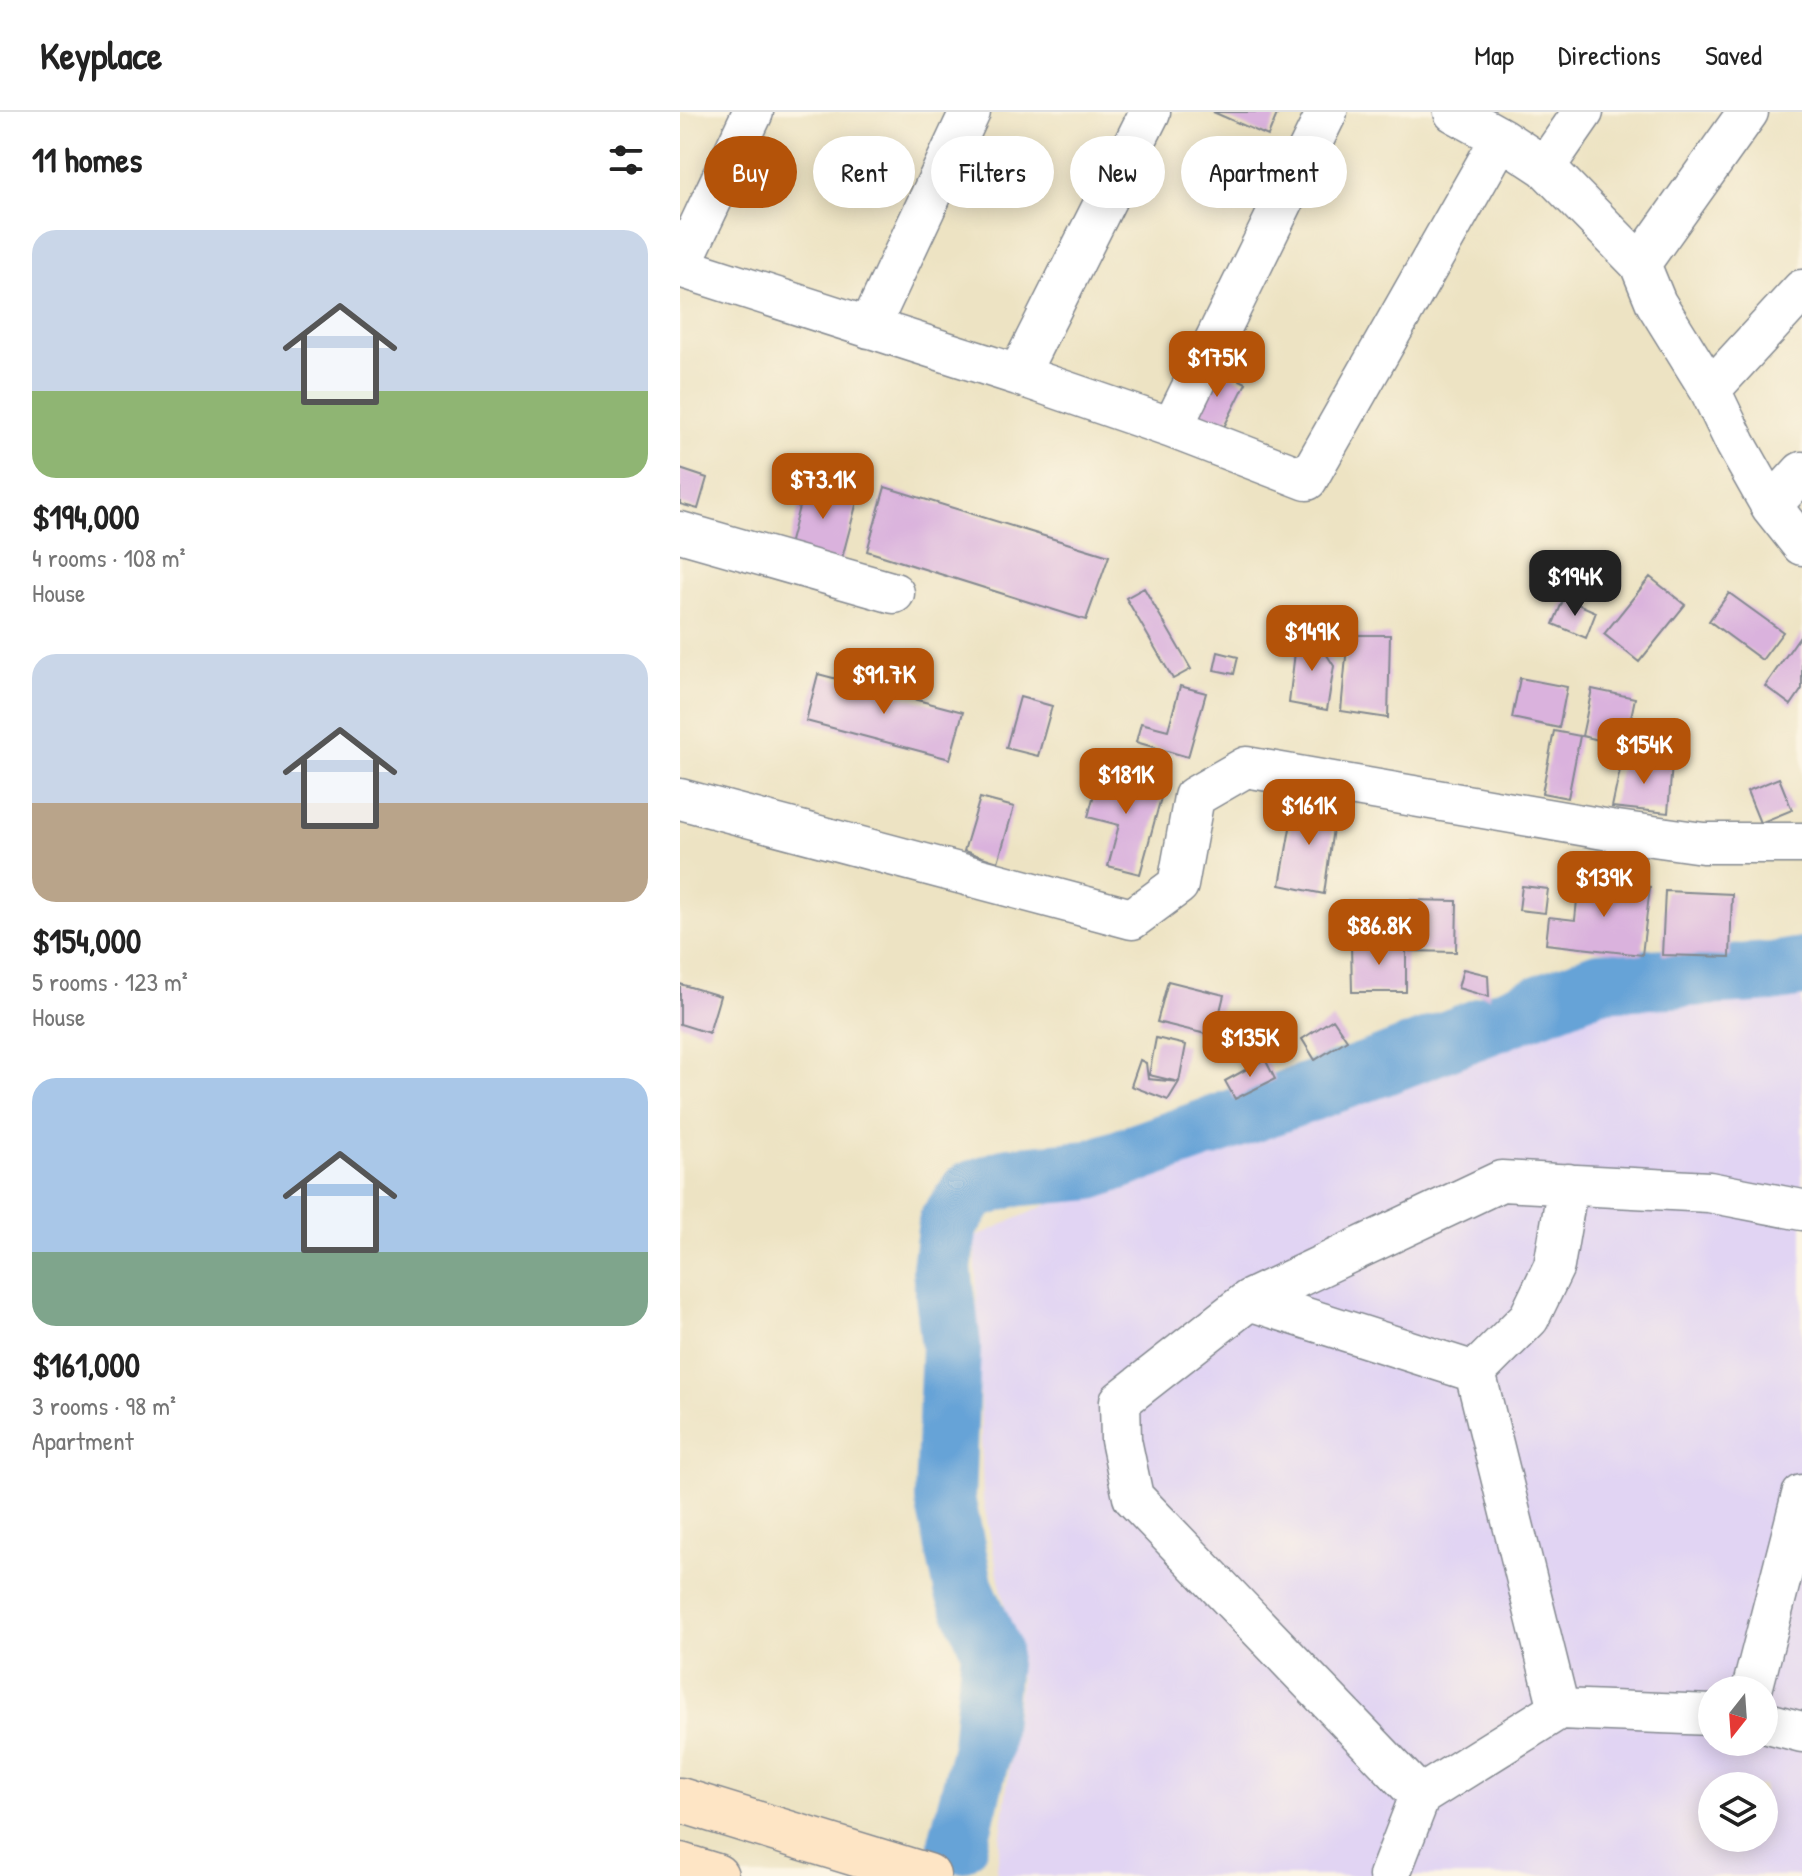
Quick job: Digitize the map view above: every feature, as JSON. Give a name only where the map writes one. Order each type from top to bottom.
[{"type":"street","points":[[753,112],[680,267],[1018,375],[1172,428],[1307,480],[1501,138]]},
{"type":"street","points":[[869,328],[970,112]]},
{"type":"street","points":[[1018,375],[1150,112]]},
{"type":"street","points":[[1172,428],[1327,112]]},
{"type":"street","points":[[1454,112],[1545,167],[1640,264],[1656,303],[1710,390],[1771,506],[1802,545]]},
{"type":"street","points":[[1545,167],[1583,112]]},
{"type":"street","points":[[1640,264],[1748,112]]},
{"type":"street","points":[[1710,390],[1802,290]]},
{"type":"street","points":[[1771,506],[1802,472]]},
{"type":"street","points":[[680,532],[894,593]]},
{"type":"street","points":[[680,799],[1132,919],[1178,885],[1194,797],[1246,767],[1610,830],[1703,843],[1802,843]]},
{"type":"street","points":[[1420,1796],[1133,1497],[1121,1440],[1120,1401],[1249,1300],[1501,1181],[1709,1192],[1802,1210]]},
{"type":"street","points":[[1475,1372],[1529,1318],[1554,1266],[1568,1184]]},
{"type":"street","points":[[1249,1300],[1475,1372]]},
{"type":"street","points":[[1475,1372],[1559,1709]]},
{"type":"street","points":[[1756,1676],[1802,1495]]},
{"type":"street","points":[[1389,1876],[1420,1796],[1559,1709],[1698,1714]]},
{"type":"street","points":[[1778,1726],[1802,1732]]},
{"type":"street","points":[[680,1800],[928,1876]]},
{"type":"street","points":[[680,1865],[716,1876]]},
{"type":"shaded area","points":[[1802,950],[1802,1876],[996,1876],[1020,1680],[983,1501],[975,1237],[1567,972]]},
{"type":"building","points":[[1213,112],[1278,112],[1268,136]]},
{"type":"building","points":[[1213,366],[1246,383],[1222,431],[1188,415]]},
{"type":"building","points":[[680,469],[707,478],[698,509],[680,504]]},
{"type":"building","points":[[806,480],[859,494],[841,562],[788,549]]},
{"type":"building","points":[[885,487],[1109,556],[1086,620],[867,551]]},
{"type":"building","points":[[1650,577],[1685,605],[1639,662],[1604,634]]},
{"type":"building","points":[[1144,588],[1191,669],[1173,679],[1126,598]]},
{"type":"building","points":[[1729,593],[1783,632],[1762,660],[1709,621]]},
{"type":"building","points":[[1564,598],[1596,612],[1586,638],[1553,624]]},
{"type":"building","points":[[1312,624],[1325,630],[1325,652],[1334,666],[1327,710],[1289,703],[1295,652],[1308,645]]},
{"type":"building","points":[[1802,633],[1802,689],[1791,705],[1765,686]]},
{"type":"building","points":[[1348,635],[1390,635],[1388,718],[1341,711]]},
{"type":"building","points":[[1218,652],[1238,657],[1234,674],[1214,670]]},
{"type":"building","points":[[818,674],[963,712],[950,759],[806,721]]},
{"type":"building","points":[[1520,678],[1567,687],[1559,728],[1512,718]]},
{"type":"building","points":[[1180,686],[1206,693],[1188,757],[1136,742],[1141,723],[1168,730]]},
{"type":"building","points":[[1592,689],[1635,698],[1625,746],[1582,736]]},
{"type":"building","points":[[1020,697],[1052,706],[1038,756],[1006,748]]},
{"type":"building","points":[[1554,731],[1580,736],[1568,798],[1542,793]]},
{"type":"building","points":[[1622,760],[1672,764],[1668,813],[1612,807]]},
{"type":"building","points":[[1102,764],[1136,774],[1133,786],[1162,794],[1140,874],[1108,866],[1119,825],[1088,817]]},
{"type":"building","points":[[1779,778],[1792,810],[1760,823],[1747,791]]},
{"type":"building","points":[[980,798],[1014,807],[998,862],[964,851]]},
{"type":"building","points":[[1295,800],[1336,806],[1324,894],[1280,885]]},
{"type":"building","points":[[1579,880],[1650,887],[1642,955],[1546,944],[1549,917],[1575,920]]},
{"type":"building","points":[[1522,886],[1548,889],[1545,913],[1519,910]]},
{"type":"building","points":[[1665,891],[1732,894],[1730,957],[1662,955]]},
{"type":"building","points":[[1410,900],[1457,901],[1456,952],[1409,951]]},
{"type":"building","points":[[1351,943],[1406,943],[1406,992],[1352,992]]},
{"type":"building","points":[[1463,969],[1488,975],[1489,997],[1458,988]]},
{"type":"building","points":[[1168,981],[1224,995],[1214,1036],[1157,1022]]},
{"type":"building","points":[[680,984],[720,996],[709,1033],[680,1024]]},
{"type":"building","points":[[1333,1019],[1347,1040],[1315,1060],[1302,1039]]},
{"type":"building","points":[[1156,1038],[1186,1045],[1179,1082],[1149,1075]]},
{"type":"building","points":[[1265,1059],[1275,1079],[1235,1099],[1225,1081]]},
{"type":"building","points":[[1140,1060],[1146,1063],[1148,1079],[1179,1082],[1168,1100],[1131,1086]]},
{"type":"waterway","points":[[958,1843],[982,1748],[991,1650],[964,1589],[945,1499],[951,1346],[942,1269],[948,1223],[971,1191],[1010,1177],[1090,1170],[1382,1066],[1599,982],[1772,972],[1802,967]]}]
